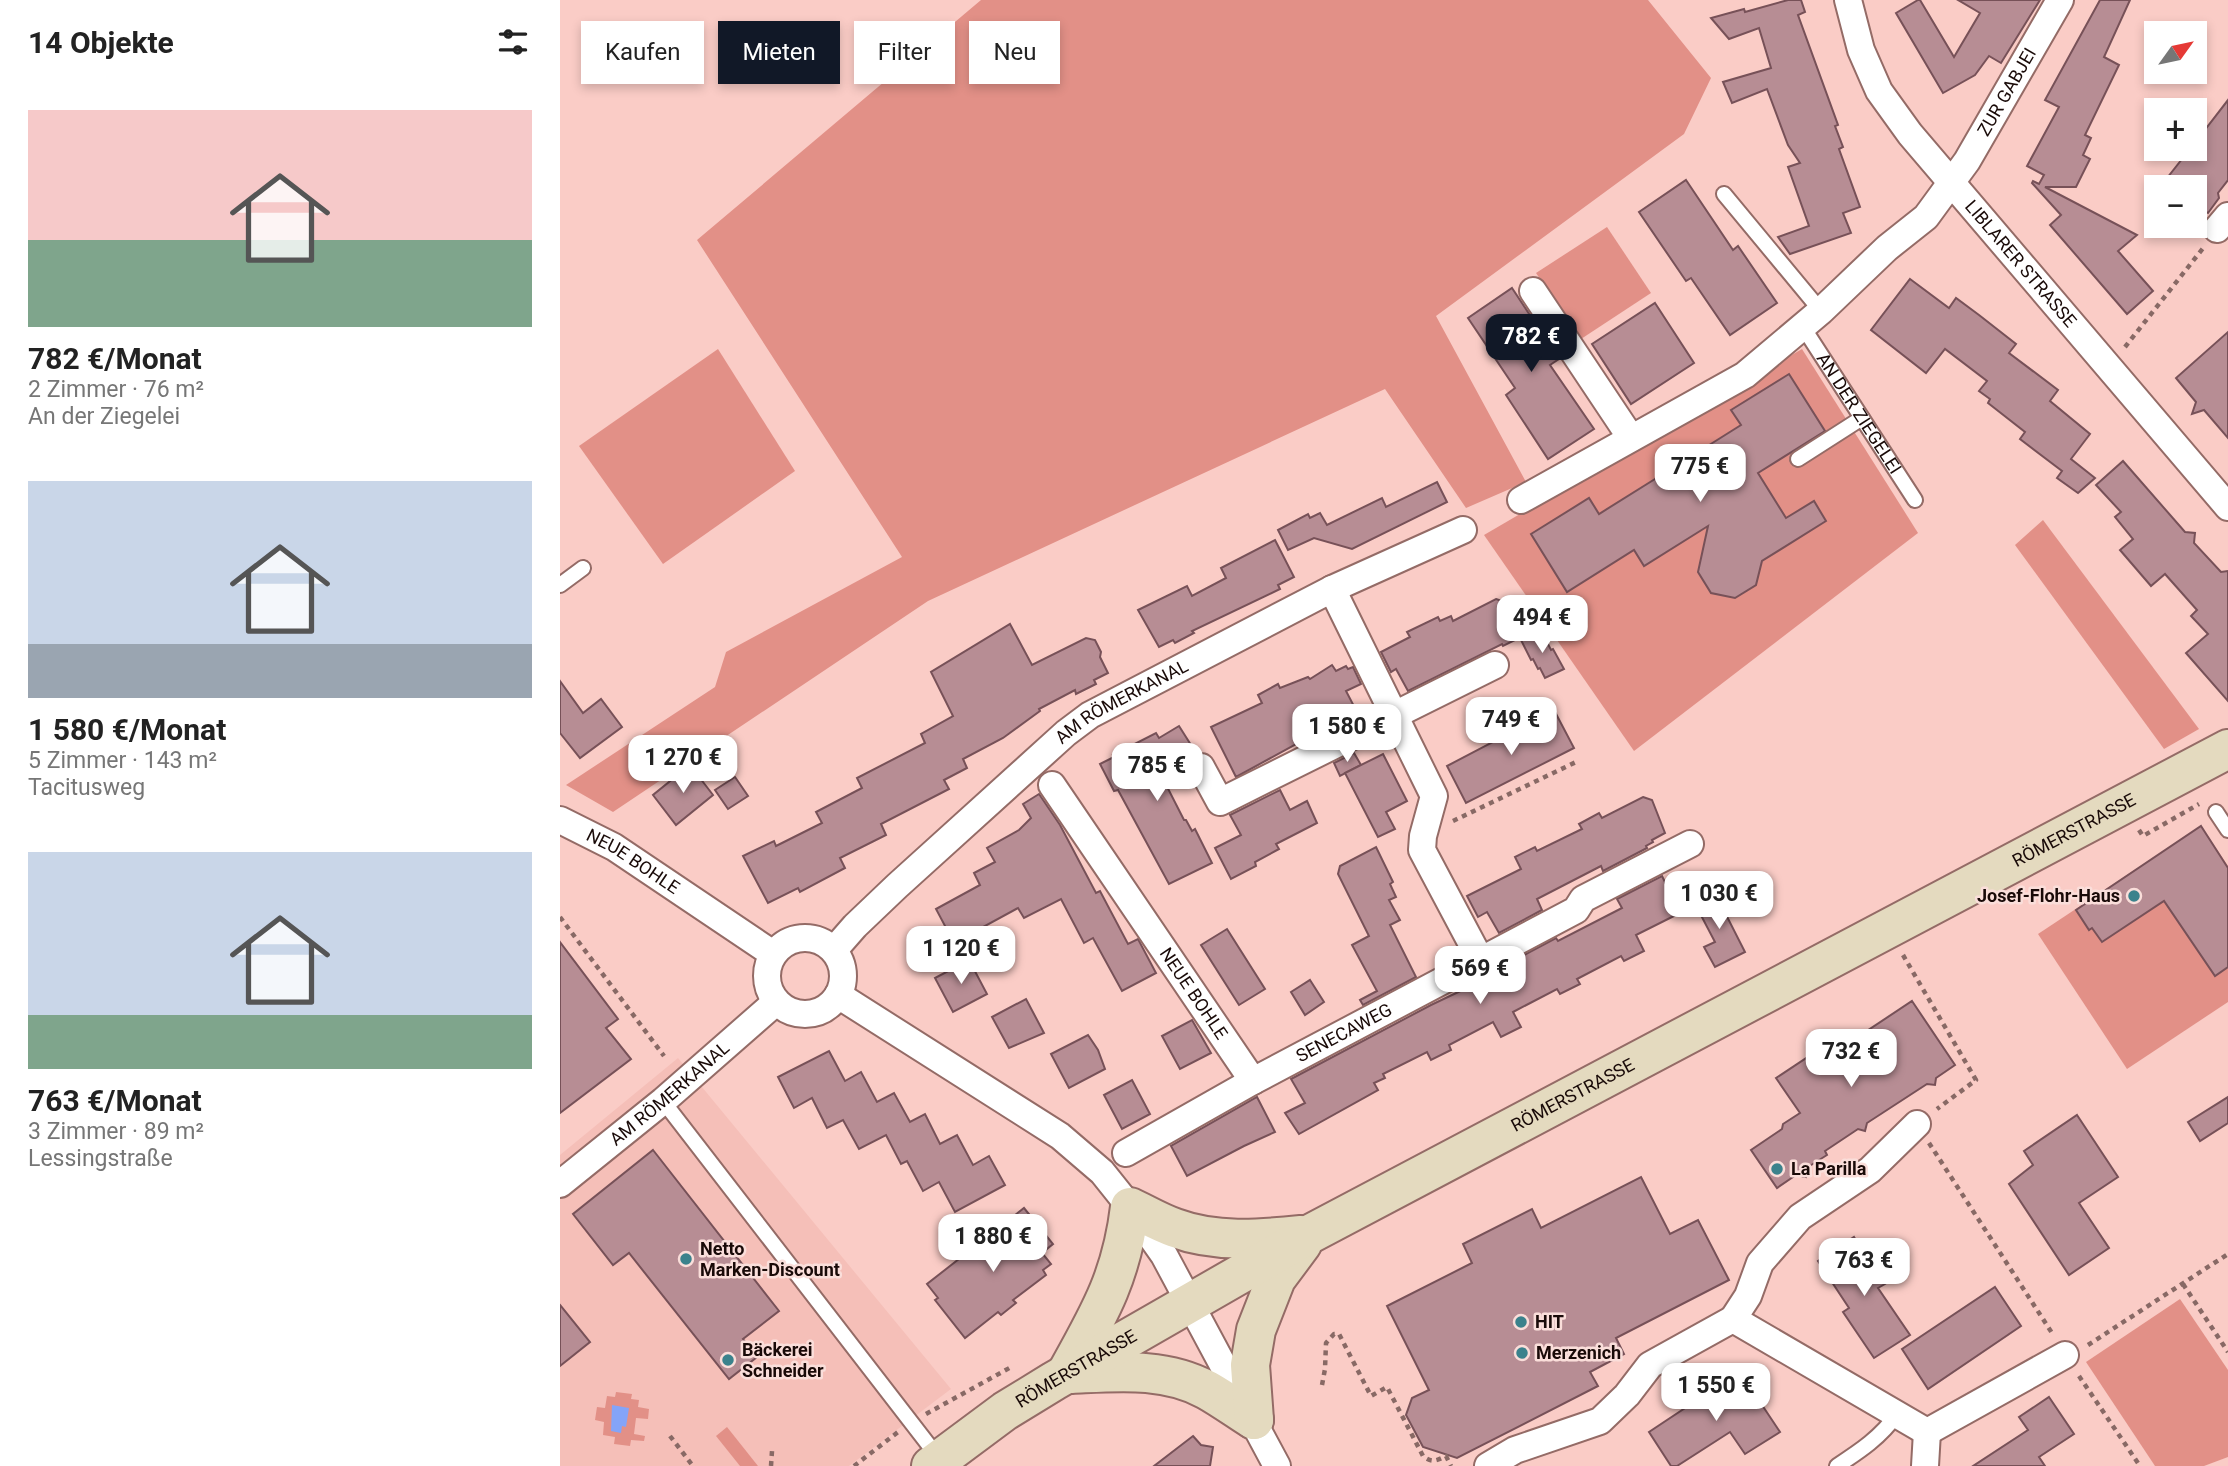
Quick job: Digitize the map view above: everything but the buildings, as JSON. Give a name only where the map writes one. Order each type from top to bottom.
[{"type":"main road","name":"RÖMERSTRASSE","points":[[935,1463],[1005,1411],[1310,1234],[2228,749]]},
{"type":"main road","points":[[1060,1378],[1111,1290],[1126,1242],[1130,1207],[1175,1228],[1214,1237],[1268,1238],[1310,1234]]},
{"type":"main road","points":[[1254,1420],[1251,1364],[1256,1330],[1276,1279],[1310,1234]]},
{"type":"main road","points":[[1060,1378],[1130,1371],[1160,1374],[1205,1389],[1254,1420]]},
{"type":"street","name":"LIBLARER STRASSE","points":[[1848,0],[1861,50],[1879,91],[1951,185],[2228,507]]},
{"type":"street","name":"ZUR GABJEI","points":[[1951,185],[2060,0]]},
{"type":"street","points":[[1521,500],[1745,375],[1812,319],[1887,248],[1926,217],[1951,185]]},
{"type":"street","points":[[1533,291],[1632,438]]},
{"type":"street","name":"AM RÖMERKANAL","points":[[834,950],[855,926],[907,877],[1066,733],[1090,715],[1332,589],[1462,530]]},
{"type":"street","points":[[1332,589],[1434,796],[1422,850],[1481,961]]},
{"type":"street","points":[[1201,767],[1220,802],[1495,665]]},
{"type":"street","name":"NEUE BOHLE","points":[[1052,785],[1253,1081]]},
{"type":"street","name":"NEUE BOHLE","points":[[560,820],[614,847],[774,954]]},
{"type":"street","name":"SENECAWEG","points":[[1253,1081],[1576,910],[1583,899],[1690,844]]},
{"type":"street","points":[[803,937],[825,943],[834,950],[842,967],[843,977],[838,995],[831,1004],[820,1011],[797,1014],[776,1002],[769,991],[766,978],[768,965],[781,945],[803,937]]},
{"type":"street","points":[[838,995],[1060,1136],[1102,1172],[1164,1255],[1277,1466]]},
{"type":"street","name":"AM RÖMERKANAL","points":[[560,1184],[663,1101],[776,1002]]},
{"type":"street","points":[[1126,1153],[1253,1081]]},
{"type":"street","points":[[1488,1466],[1515,1450],[1600,1420],[1627,1395],[1650,1364],[1733,1320],[1748,1296],[1760,1263],[1800,1217],[1870,1170],[1917,1124]]},
{"type":"street","points":[[1733,1320],[1927,1432]]},
{"type":"street","points":[[1927,1432],[2065,1355]]},
{"type":"street","points":[[1925,1466],[1927,1432]]},
{"type":"lane","name":"AN DER ZIEGELEI","points":[[1724,194],[1812,319],[1862,418],[1915,500]]},
{"type":"lane","points":[[1798,458],[1862,418]]},
{"type":"lane","points":[[560,585],[583,568]]},
{"type":"lane","points":[[2216,811],[2228,830]]},
{"type":"lane","points":[[663,1101],[912,1422],[935,1463]]},
{"type":"lane","points":[[1837,1466],[1871,1443],[1890,1425],[1897,1414]]},
{"type":"path","points":[[2109,368],[2223,223]]},
{"type":"path","points":[[1423,836],[1576,762]]},
{"type":"path","points":[[560,917],[664,1056]]},
{"type":"path","points":[[1888,930],[1976,1080],[1917,1124],[2065,1355],[2140,1466]]},
{"type":"path","points":[[2065,1355],[2096,1342],[2228,1254]]},
{"type":"path","points":[[2183,1284],[2228,1352]]},
{"type":"path","points":[[1322,1385],[1326,1343],[1334,1334],[1339,1334],[1371,1396],[1387,1387],[1423,1456],[1435,1462],[1446,1456],[1451,1466]]},
{"type":"path","points":[[854,1466],[912,1422],[1013,1366],[1060,1378]]},
{"type":"path","points":[[670,1436],[693,1466]]},
{"type":"path","points":[[771,1466],[772,1451]]},
{"type":"shaded area","points":[[981,0],[1648,0],[1711,78],[1684,134],[1436,316],[1526,482],[1466,508],[1385,389],[928,601],[613,812],[566,785],[715,687],[726,652],[902,557],[697,240],[882,84],[955,84],[955,22]]},
{"type":"shaded area","points":[[1607,227],[1651,293],[1581,339],[1536,273]]},
{"type":"shaded area","points":[[718,349],[795,471],[663,564],[579,446]]},
{"type":"shaded area","points":[[1802,349],[1918,533],[1634,751],[1484,535]]},
{"type":"shaded area","points":[[2043,520],[2199,729],[2164,749],[2015,545]]},
{"type":"shaded area","points":[[2201,826],[2228,866],[2228,1002],[2127,1069],[2038,934]]},
{"type":"shaded area","points":[[678,1058],[951,1389],[849,1466],[560,1466],[560,1155]]},
{"type":"shaded area","points":[[2180,1299],[2228,1370],[2228,1457],[2204,1466],[2155,1466],[2086,1362]]},
{"type":"shaded area","points":[[616,1392],[632,1394],[631,1399],[639,1400],[638,1407],[649,1409],[648,1419],[636,1418],[634,1434],[645,1436],[644,1441],[631,1440],[630,1446],[614,1444],[615,1437],[603,1435],[604,1422],[595,1420],[597,1407],[605,1408],[607,1396],[615,1397]]},
{"type":"shaded area","points":[[727,1427],[758,1466],[740,1466],[716,1436]]},
{"type":"water","points":[[612,1405],[629,1408],[626,1427],[622,1426],[621,1433],[611,1431]]},
{"type":"place","name":"Josef-Flohr-Haus","points":[[2134,896]]},
{"type":"place","name":"La Parilla","points":[[1777,1169]]},
{"type":"place","name":"Netto Marken-Discount","points":[[686,1259]]},
{"type":"place","name":"HIT","points":[[1521,1322]]},
{"type":"place","name":"Merzenich","points":[[1522,1353]]},
{"type":"place","name":"Bäckerei Schneider","points":[[728,1360]]}]
